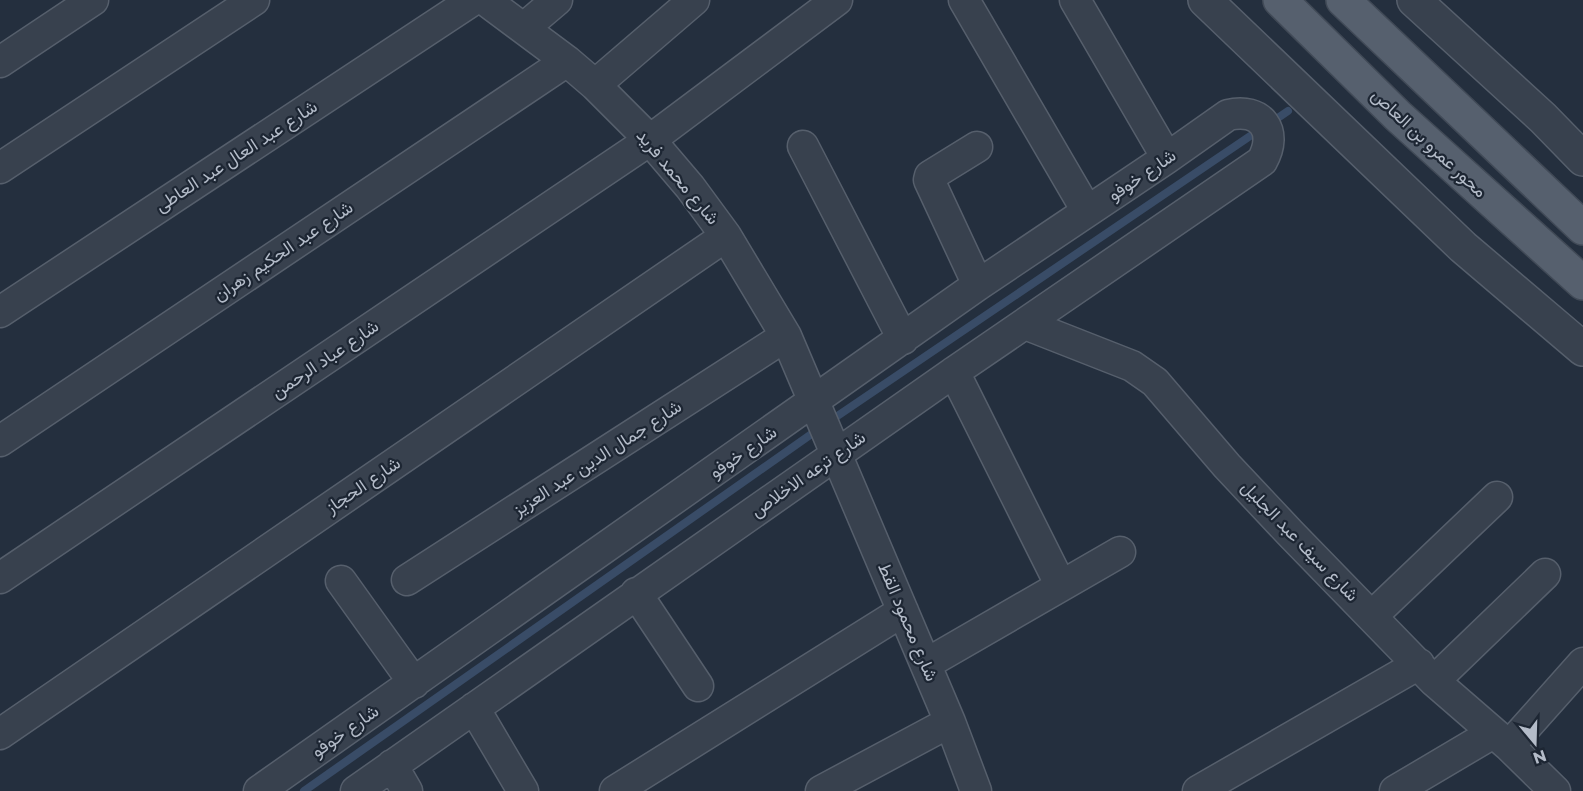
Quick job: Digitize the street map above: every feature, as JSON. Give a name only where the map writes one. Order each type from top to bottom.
[{"type":"main road","name":"محور عمرو بن العاص","points":[[1280,0],[1398,116],[1583,283]]},
{"type":"main road","points":[[1343,0],[1583,228]]},
{"type":"street","points":[[0,62],[93,0]]},
{"type":"street","points":[[0,168],[254,0]]},
{"type":"street","name":"شارع عبد العال عبد العاطى","points":[[0,312],[473,0]]},
{"type":"street","name":"شارع محمد فريد","points":[[485,0],[567,61],[595,85],[650,140],[690,187],[726,236],[786,336],[814,402]]},
{"type":"street","points":[[524,28],[556,0]]},
{"type":"street","points":[[595,85],[694,0]]},
{"type":"street","name":"شارع عباد الرحمن","points":[[0,578],[650,140],[837,0]]},
{"type":"street","points":[[964,0],[1087,212]]},
{"type":"street","points":[[1075,0],[1167,158]]},
{"type":"street","points":[[1205,0],[1463,247],[1583,349]]},
{"type":"street","points":[[1414,0],[1543,118],[1583,159]]},
{"type":"street","name":"شارع عبد الحكيم زهران","points":[[0,441],[567,61]]},
{"type":"street","name":"شارع خوفو","points":[[259,791],[978,285],[1228,115],[1239,112],[1250,114],[1260,120],[1267,129],[1270,140],[1263,161]]},
{"type":"street","points":[[803,146],[903,339]]},
{"type":"street","points":[[977,147],[930,176],[929,182],[978,285]]},
{"type":"street","name":"شارع ترعه الاخلاص","points":[[356,791],[954,372],[1263,161]]},
{"type":"street","name":"شارع الحجاز","points":[[0,734],[726,236]]},
{"type":"street","name":"شارع سيف عبد الجليل","points":[[1025,324],[1132,366],[1155,382],[1227,466],[1426,672],[1501,740],[1545,788]]},
{"type":"street","name":"شارع جمال الدين عبد العزيز","points":[[407,580],[786,336]]},
{"type":"street","points":[[954,372],[1061,586]]},
{"type":"street","name":"شارع محمود القط","points":[[814,402],[926,664],[976,791]]},
{"type":"street","points":[[1372,616],[1497,497]]},
{"type":"street","points":[[926,664],[1120,552]]},
{"type":"street","points":[[1198,791],[1426,672],[1545,574]]},
{"type":"street","points":[[340,581],[414,683]]},
{"type":"street","points":[[636,593],[698,686]]},
{"type":"street","points":[[615,791],[903,611]]},
{"type":"street","points":[[1395,791],[1501,740],[1583,663]]},
{"type":"street","points":[[474,708],[523,791]]},
{"type":"street","points":[[821,791],[950,722]]},
{"type":"street","points":[[392,765],[407,791]]},
{"type":"waterway","points":[[1269,124],[1288,111]]},
{"type":"waterway","points":[[830,421],[1259,130]]},
{"type":"waterway","points":[[304,791],[820,428]]}]
